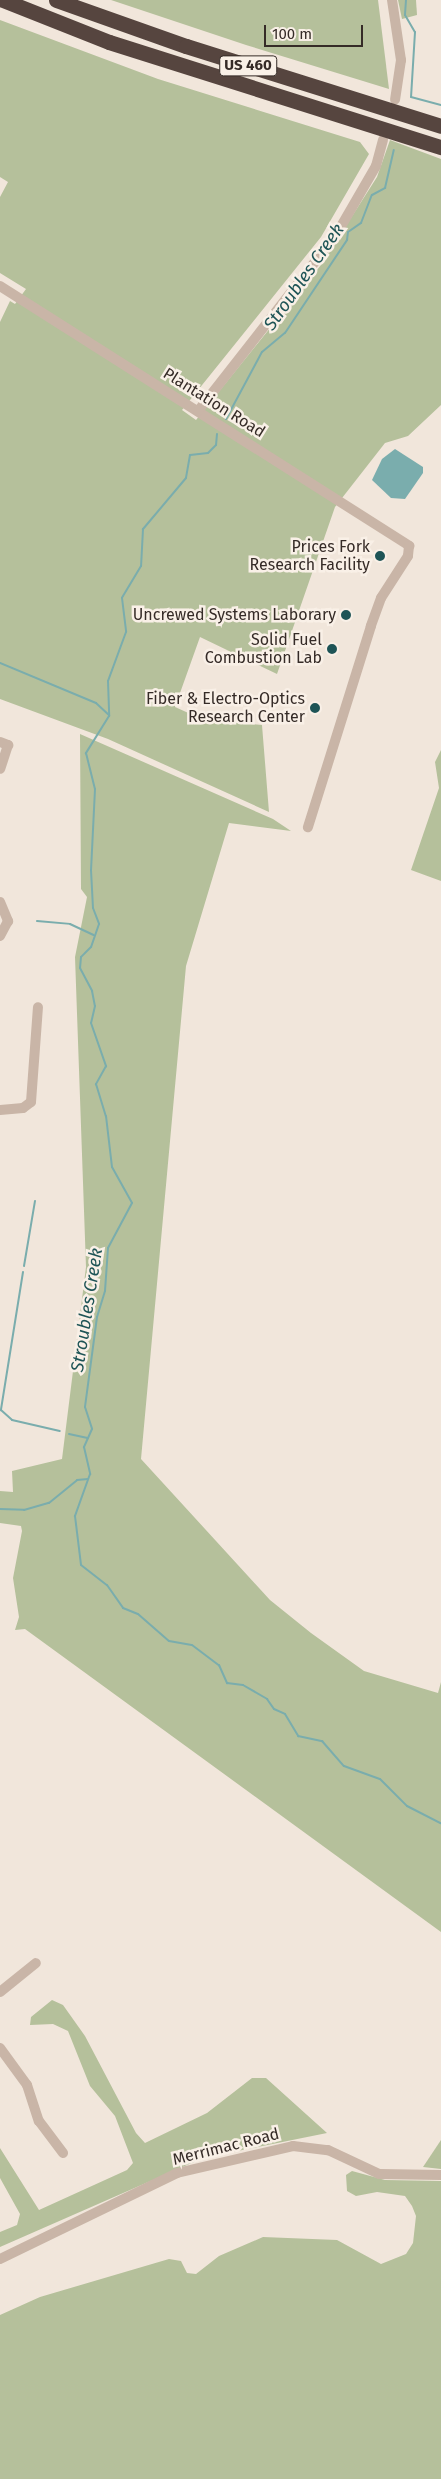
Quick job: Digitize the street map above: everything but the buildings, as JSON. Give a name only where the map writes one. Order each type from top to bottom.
[{"type":"highway","name":"US 460","points":[[3,0],[109,42],[441,147]]},
{"type":"highway","name":"US 460","points":[[56,0],[186,46],[441,126]]},
{"type":"street","points":[[392,0],[401,60],[396,100]]},
{"type":"street","points":[[198,411],[336,235],[376,166],[383,140]]},
{"type":"street","name":"Plantation Road","points":[[0,286],[410,548],[381,598],[370,626],[308,827]]},
{"type":"street","points":[[0,742],[8,745],[0,769]]},
{"type":"street","points":[[0,902],[8,921],[0,936]]},
{"type":"street","points":[[0,1110],[23,1108],[31,1102],[38,1007]]},
{"type":"street","points":[[0,1992],[36,1963]]},
{"type":"street","points":[[0,2048],[27,2085],[39,2121],[64,2153]]},
{"type":"street","name":"Merrimac Road","points":[[0,2259],[178,2173],[293,2146],[328,2150],[379,2174],[441,2175]]},
{"type":"green space","points":[[111,0],[378,0],[389,89],[246,45]]},
{"type":"green space","points":[[398,0],[416,0],[417,15],[402,19]]},
{"type":"green space","points":[[0,20],[158,79],[360,142],[369,154],[321,237],[182,410],[196,420],[321,265],[377,177],[390,140],[441,159],[441,405],[408,436],[385,443],[335,507],[277,674],[200,637],[175,707],[204,720],[262,725],[269,812],[108,739],[0,699],[0,322],[10,301],[15,304],[26,289],[0,273],[0,197],[8,182],[0,177]]},
{"type":"green space","points":[[80,734],[273,819],[291,831],[229,823],[186,966],[141,1459],[270,1600],[311,1633],[364,1671],[438,1693],[441,1682],[441,1932],[25,1629],[15,1630],[19,1617],[13,1578],[22,1531],[21,1526],[0,1523],[0,1491],[13,1492],[12,1471],[62,1459],[86,1267],[75,957],[87,897],[81,889]]},
{"type":"green space","points":[[441,750],[441,881],[411,870],[439,788],[435,762]]},
{"type":"green space","points":[[52,2000],[63,2005],[85,2036],[136,2133],[145,2143],[207,2113],[252,2078],[266,2078],[327,2133],[203,2158],[0,2247],[0,2232],[17,2225],[20,2214],[0,2178],[0,2148],[39,2210],[127,2170],[133,2163],[115,2116],[90,2086],[68,2031],[53,2024],[30,2025],[31,2017]]},
{"type":"green space","points":[[441,2140],[441,2169],[423,2167]]},
{"type":"green space","points":[[352,2171],[385,2180],[441,2181],[441,2479],[0,2479],[0,2315],[40,2297],[169,2259],[181,2261],[187,2273],[196,2274],[219,2256],[263,2237],[337,2240],[381,2264],[406,2254],[413,2243],[416,2216],[412,2206],[405,2196],[377,2192],[356,2196],[347,2191],[346,2175]]},
{"type":"water","points":[[395,449],[423,467],[423,473],[405,499],[391,498],[372,480],[382,459]]},
{"type":"waterway","name":"Stroubles Creek","points":[[406,0],[405,15],[415,32],[411,97],[441,105]]},
{"type":"waterway","name":"Stroubles Creek","points":[[226,419],[262,352],[285,333],[347,240],[348,232],[361,223],[372,195],[385,188],[394,150]]},
{"type":"waterway","name":"Stroubles Creek","points":[[217,434],[216,445],[208,453],[190,455],[186,478],[143,529],[141,566],[122,598],[126,632],[108,681],[109,716],[86,753],[95,789],[91,870],[93,908],[99,924],[91,947],[81,957],[80,968],[92,991],[95,1006],[91,1023],[106,1066],[96,1084],[106,1116],[112,1167],[132,1203],[108,1248],[105,1291],[97,1317],[85,1407],[92,1429],[84,1447],[90,1474],[75,1516],[81,1565],[107,1585],[123,1608],[138,1614],[169,1641],[192,1645],[219,1665],[227,1683],[243,1685],[267,1699],[274,1709],[285,1714],[298,1736],[322,1741],[344,1766],[380,1779],[407,1806],[441,1823]]},
{"type":"waterway","points":[[0,663],[96,703],[109,715]]},
{"type":"waterway","points":[[37,921],[70,924],[94,935]]},
{"type":"waterway","points":[[24,1266],[35,1201]]},
{"type":"waterway","points":[[23,1272],[1,1410],[12,1420],[60,1431]]},
{"type":"waterway","points":[[69,1434],[88,1438]]},
{"type":"waterway","points":[[0,1509],[24,1510],[49,1503],[77,1480],[88,1479]]},
{"type":"place","name":"Prices Fork Research Facility","points":[[380,556]]},
{"type":"place","name":"Uncrewed Systems Laborary","points":[[346,615]]},
{"type":"place","name":"Solid Fuel Combustion Lab","points":[[332,649]]},
{"type":"place","name":"Fiber & Electro-Optics Research Center","points":[[315,708]]}]
